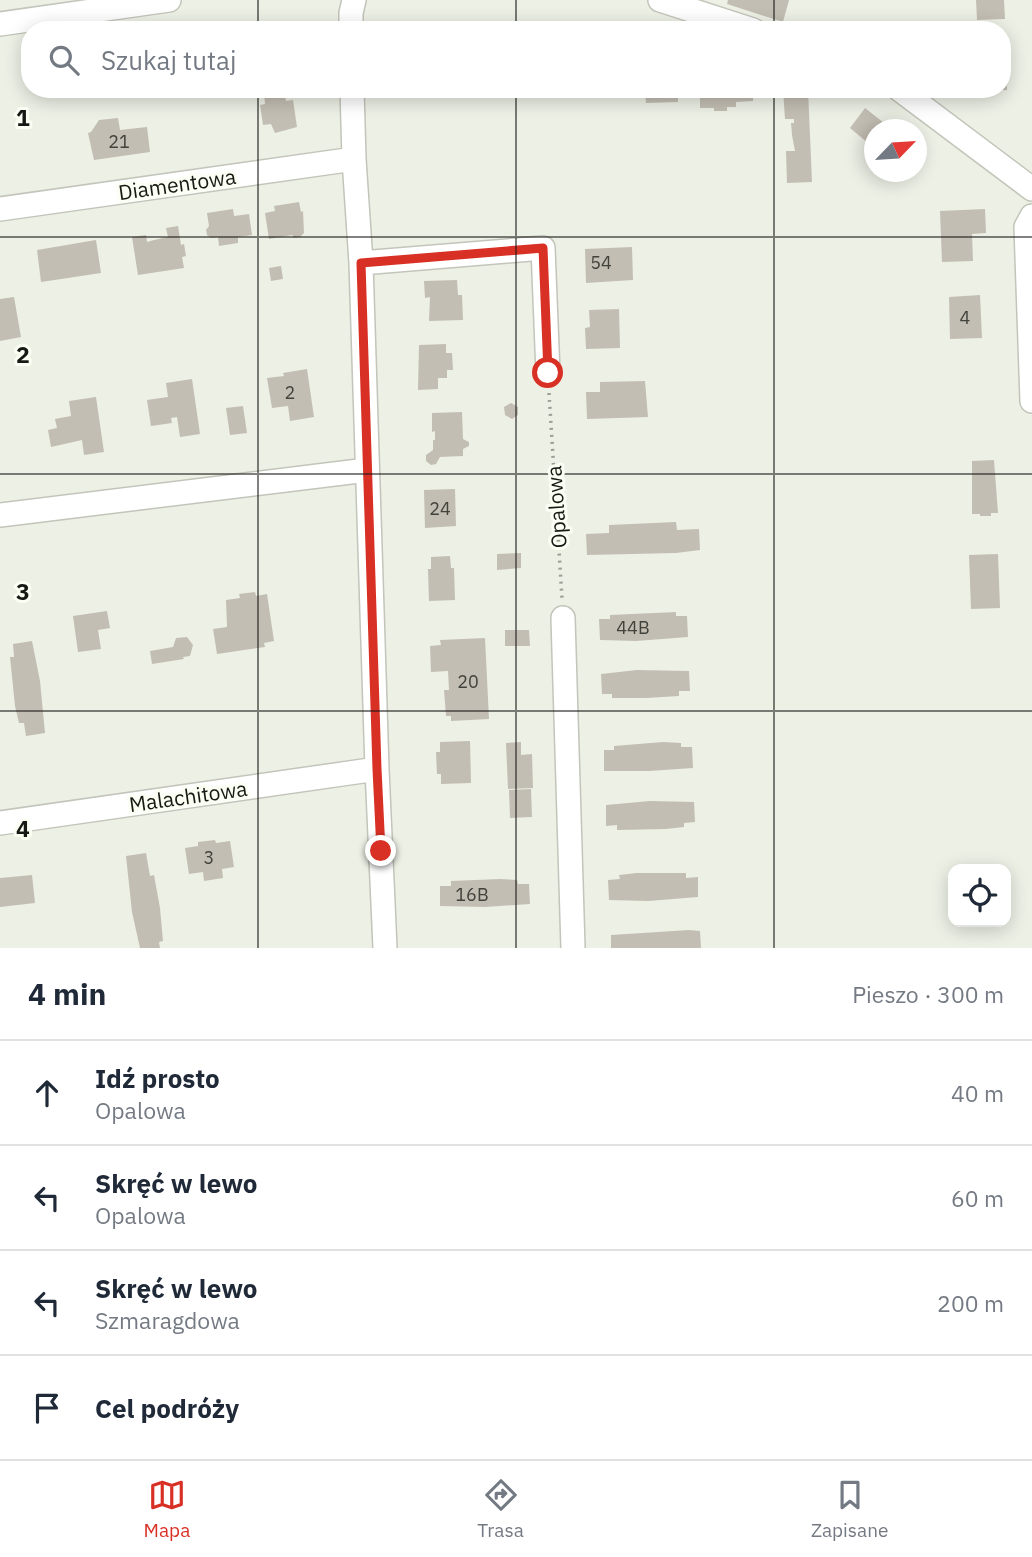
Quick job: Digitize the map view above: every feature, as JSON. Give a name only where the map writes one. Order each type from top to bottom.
[{"type":"street","points":[[21,21],[169,0]]},
{"type":"street","points":[[351,21],[354,0]]},
{"type":"street","points":[[668,2],[726,21]]},
{"type":"street","points":[[0,24],[21,21]]},
{"type":"street","points":[[352,98],[361,263],[385,948]]},
{"type":"street","points":[[911,98],[1032,189]]},
{"type":"street","name":"Diamentowa","points":[[0,209],[354,159]]},
{"type":"street","points":[[1032,216],[1026,227],[1032,401]]},
{"type":"street","points":[[361,263],[543,248],[548,373]]},
{"type":"street","points":[[0,515],[367,470]]},
{"type":"street","points":[[564,618],[573,948]]},
{"type":"street","name":"Malachitowa","points":[[0,823],[377,769]]},
{"type":"path","name":"Opalowa","points":[[548,373],[564,618]]},
{"type":"building","points":[[728,0],[789,0],[783,21],[727,4]]},
{"type":"building","points":[[976,0],[1004,0],[1005,19],[977,20]]},
{"type":"building","points":[[264,98],[293,100],[297,127],[275,133],[271,124],[263,125],[260,105],[265,104]]},
{"type":"building","points":[[646,98],[678,98],[678,102],[646,103]]},
{"type":"building","points":[[700,98],[753,98],[753,101],[736,102],[736,107],[727,107],[727,111],[700,108]]},
{"type":"building","points":[[784,98],[808,98],[812,182],[787,183],[786,151],[795,151],[791,123],[794,123],[794,119],[785,119]]},
{"type":"building","points":[[865,108],[879,119],[864,119],[864,140],[850,128]]},
{"type":"building","points":[[118,118],[120,130],[147,127],[150,152],[94,160],[88,133],[99,120]]},
{"type":"building","points":[[299,202],[301,212],[303,211],[304,233],[300,237],[294,238],[292,235],[269,239],[265,213],[275,211],[274,206]]},
{"type":"building","points":[[233,209],[234,216],[249,214],[252,235],[238,237],[238,243],[219,246],[218,237],[211,238],[207,235],[207,213]]},
{"type":"building","points":[[985,209],[986,233],[972,234],[973,261],[942,262],[940,211]]},
{"type":"building","points":[[178,226],[186,256],[182,257],[184,268],[138,275],[132,237],[146,235],[147,242],[168,237],[166,228]]},
{"type":"building","points":[[96,240],[101,273],[41,282],[37,250]]},
{"type":"building","points":[[632,247],[633,280],[586,283],[585,249]]},
{"type":"building","points":[[281,266],[283,279],[271,281],[269,268]]},
{"type":"building","points":[[457,280],[458,295],[462,295],[463,320],[429,321],[430,297],[425,298],[424,281]]},
{"type":"building","points":[[980,295],[982,338],[950,339],[949,297]]},
{"type":"building","points":[[14,297],[21,337],[0,341],[0,299]]},
{"type":"building","points":[[619,309],[620,348],[586,349],[585,328],[590,327],[589,310]]},
{"type":"building","points":[[446,344],[446,353],[452,353],[453,370],[447,370],[447,378],[438,378],[438,389],[418,390],[419,345]]},
{"type":"building","points":[[307,369],[314,417],[290,421],[288,406],[272,408],[267,378]]},
{"type":"building","points":[[192,379],[200,434],[180,437],[177,417],[171,418],[172,423],[151,426],[147,400],[168,397],[166,383]]},
{"type":"building","points":[[645,381],[648,417],[587,419],[586,392],[600,392],[600,382]]},
{"type":"building","points":[[96,397],[104,452],[84,455],[82,440],[51,447],[48,430],[57,428],[55,419],[71,416],[69,401]]},
{"type":"building","points":[[511,403],[518,407],[518,415],[512,419],[505,415],[504,407]]},
{"type":"building","points":[[243,406],[247,433],[230,435],[226,408]]},
{"type":"building","points":[[462,412],[463,439],[469,442],[469,446],[463,449],[463,456],[440,457],[436,464],[431,465],[426,461],[426,455],[433,450],[435,440],[432,413]]},
{"type":"building","points":[[994,460],[998,513],[991,513],[991,516],[972,514],[972,461]]},
{"type":"building","points":[[455,489],[456,526],[425,528],[424,490]]},
{"type":"building","points":[[676,522],[677,530],[699,529],[700,550],[587,555],[586,534],[609,533],[609,525]]},
{"type":"building","points":[[521,553],[521,568],[497,570],[497,554]]},
{"type":"building","points":[[998,554],[1000,608],[971,609],[969,555]]},
{"type":"building","points":[[450,556],[451,568],[454,568],[455,600],[429,601],[428,569],[431,569],[431,557]]},
{"type":"building","points":[[255,592],[256,596],[267,594],[274,641],[264,643],[265,647],[217,654],[213,629],[227,627],[226,600],[240,598],[239,594]]},
{"type":"building","points":[[107,611],[110,628],[98,630],[101,649],[78,652],[73,616]]},
{"type":"building","points":[[676,612],[676,616],[687,616],[688,637],[636,641],[600,640],[599,619],[610,619],[610,615]]},
{"type":"building","points":[[505,630],[529,630],[530,646],[505,646]]},
{"type":"building","points":[[187,637],[193,645],[190,656],[152,664],[150,651],[173,647],[176,638]]},
{"type":"building","points":[[485,638],[489,719],[451,721],[451,716],[446,716],[444,690],[449,690],[448,671],[431,672],[430,646],[441,645],[440,640]]},
{"type":"building","points":[[32,641],[40,681],[45,733],[26,736],[24,723],[19,723],[15,706],[10,657],[14,657],[13,644]]},
{"type":"building","points":[[637,670],[689,671],[690,691],[679,691],[679,696],[646,698],[612,698],[612,694],[602,694],[601,674]]},
{"type":"building","points":[[470,741],[471,783],[441,784],[441,774],[437,774],[436,752],[440,752],[440,742]]},
{"type":"building","points":[[521,742],[521,755],[532,754],[533,788],[508,789],[506,743]]},
{"type":"building","points":[[663,742],[692,747],[693,768],[604,771],[604,750],[614,750],[614,746]]},
{"type":"building","points":[[531,789],[532,817],[510,818],[509,790]]},
{"type":"building","points":[[650,801],[694,802],[695,822],[684,823],[684,827],[666,829],[617,830],[617,825],[606,826],[606,805]]},
{"type":"building","points":[[215,840],[216,843],[230,841],[234,867],[222,869],[223,878],[204,881],[203,872],[189,874],[185,848],[198,846],[198,842]]},
{"type":"building","points":[[146,853],[150,876],[154,875],[160,908],[163,941],[159,942],[160,948],[140,948],[132,912],[126,856]]},
{"type":"building","points":[[686,873],[686,878],[698,877],[698,897],[648,901],[609,900],[608,880],[620,879],[619,875]]},
{"type":"building","points":[[32,875],[35,903],[0,907],[0,878]]},
{"type":"building","points":[[500,879],[529,884],[530,904],[440,906],[440,886],[451,886],[451,881]]},
{"type":"building","points":[[700,931],[701,948],[611,948],[611,935]]},
{"type":"route","points":[[381,851],[361,263],[543,248],[548,373]]}]
